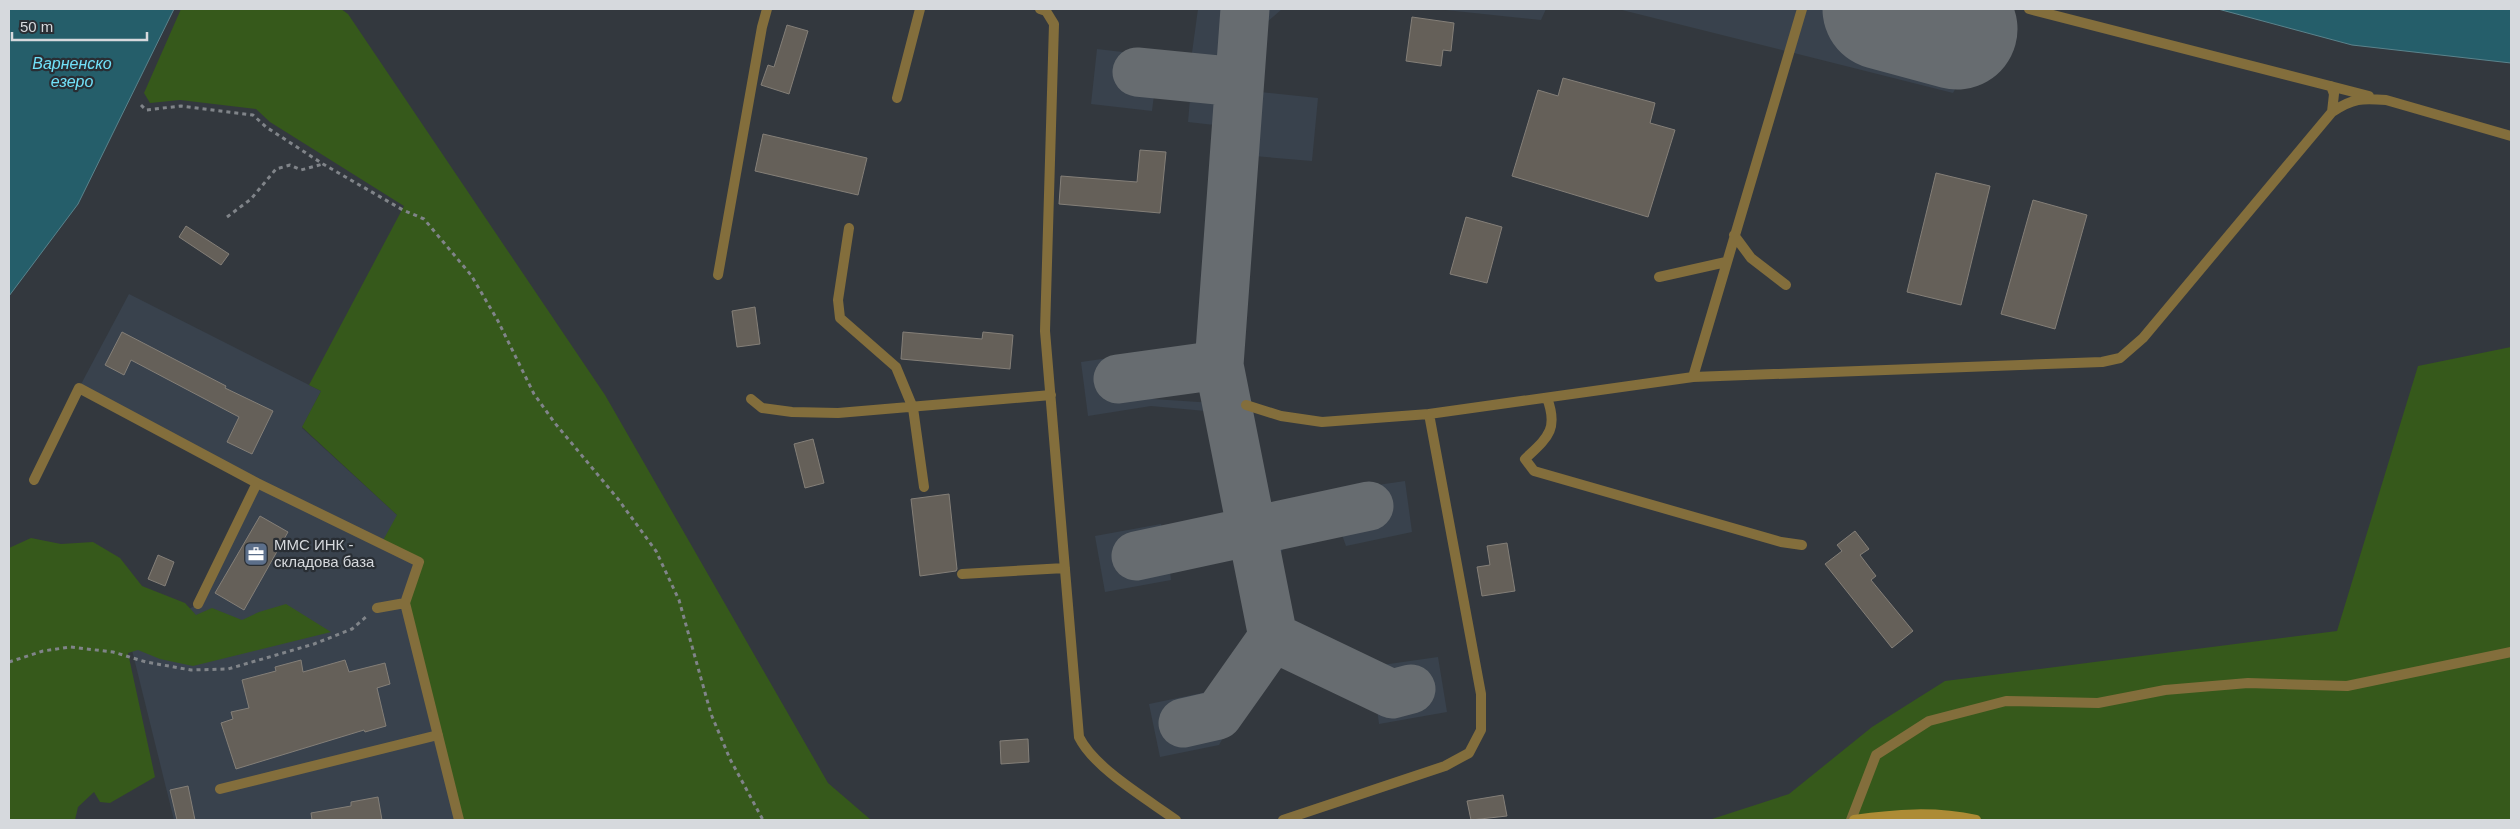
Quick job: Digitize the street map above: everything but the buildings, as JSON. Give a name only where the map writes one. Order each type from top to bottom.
[{"type":"street","points":[[1853,820],[1889,815],[1951,815],[1976,820]]},
{"type":"lane","points":[[718,275],[762,27],[767,9]]},
{"type":"lane","points":[[896,98],[920,9]]},
{"type":"lane","points":[[1040,9],[1046,11],[1054,24],[1045,331],[1079,736],[1085,748],[1096,761],[1176,820]]},
{"type":"lane","points":[[1693,377],[1802,9]]},
{"type":"lane","points":[[2029,9],[2386,100],[2511,136]]},
{"type":"lane","points":[[2331,86],[2334,94],[2332,112]]},
{"type":"lane","points":[[1246,405],[1281,416],[1322,422],[1429,414],[1693,377],[2053,365],[2120,358],[2143,338],[2332,112],[2349,101],[2365,98],[2386,100]]},
{"type":"lane","points":[[849,228],[838,300],[840,318],[896,367],[913,408],[924,486]]},
{"type":"lane","points":[[1734,235],[1751,258],[1786,285]]},
{"type":"lane","points":[[1659,277],[1726,262]]},
{"type":"lane","points":[[34,480],[79,388],[257,483],[419,562],[405,603],[459,820]]},
{"type":"lane","points":[[751,399],[762,408],[792,412],[838,413],[1051,395]]},
{"type":"lane","points":[[1547,398],[1552,412],[1552,426],[1547,439],[1525,459],[1534,471],[1781,542],[1802,545]]},
{"type":"lane","points":[[1282,820],[1445,766],[1469,753],[1481,730],[1481,694],[1429,414]]},
{"type":"lane","points":[[198,604],[257,483]]},
{"type":"lane","points":[[962,574],[1065,568]]},
{"type":"lane","points":[[377,608],[405,603]]},
{"type":"lane","points":[[1853,820],[1876,755],[1929,720],[2006,701],[2098,704],[2165,690],[2248,683],[2347,686],[2511,652]]},
{"type":"lane","points":[[220,789],[438,735]]},
{"type":"path","points":[[140,105],[146,110],[181,106],[253,115],[266,127],[322,164],[403,210],[424,218],[471,275],[498,321],[534,394],[554,422],[618,499],[656,551],[678,600],[711,714],[730,759],[763,820]]},
{"type":"path","points":[[227,217],[251,199],[276,169],[290,165],[301,170],[322,164]]},
{"type":"path","points":[[9,662],[43,651],[70,647],[113,652],[146,662],[191,670],[228,669],[314,644],[352,629],[377,608]]},
{"type":"shaded area","points":[[1198,9],[1282,9],[1267,22],[1260,92],[1318,98],[1312,161],[1254,156],[1236,357],[1249,419],[1261,498],[1284,514],[1332,504],[1343,490],[1405,481],[1412,532],[1346,546],[1341,532],[1285,545],[1276,564],[1292,632],[1361,668],[1438,657],[1447,712],[1379,724],[1377,709],[1294,659],[1265,665],[1219,745],[1160,757],[1149,704],[1221,689],[1257,640],[1238,563],[1228,552],[1169,563],[1171,580],[1105,592],[1095,536],[1161,524],[1165,542],[1218,531],[1233,502],[1216,412],[1151,406],[1088,416],[1081,362],[1143,353],[1145,365],[1188,359],[1206,341],[1223,126],[1188,122],[1190,99],[1154,95],[1152,111],[1091,104],[1097,49],[1191,60]],"holes":[[[1195,382],[1211,392],[1214,403],[1153,399],[1149,390]]]},
{"type":"shaded area","points":[[1436,9],[1546,9],[1541,20]]},
{"type":"shaded area","points":[[1618,9],[1992,9],[1988,31],[1953,93]]},
{"type":"shaded area","points":[[129,294],[321,391],[302,428],[397,515],[419,562],[459,820],[174,820],[130,642],[198,604],[257,483],[79,388]]},
{"type":"green space","points":[[181,9],[341,9],[348,14],[605,395],[828,783],[871,820],[459,820],[405,603],[419,563],[381,544],[397,515],[302,427],[321,391],[309,385],[404,206],[270,122],[256,109],[180,100],[150,103],[144,93]]},
{"type":"green space","points":[[2511,347],[2511,820],[1709,820],[1789,794],[1872,727],[1945,681],[2337,631],[2418,366]]},
{"type":"green space","points":[[31,538],[61,544],[93,542],[120,558],[142,586],[185,603],[196,615],[212,608],[242,620],[259,612],[286,604],[331,632],[193,666],[160,659],[138,650],[128,653],[155,777],[110,803],[100,802],[94,792],[78,807],[75,820],[9,820],[9,548]]},
{"type":"water","name":"Варненско езеро","points":[[9,9],[174,9],[78,204],[9,296]]},
{"type":"water","points":[[2218,9],[2511,9],[2511,63],[2352,45]]},
{"type":"taxiway","points":[[1183,723],[1218,715],[1273,637],[1219,365],[1245,9]]},
{"type":"taxiway","points":[[1137,72],[1238,82]]},
{"type":"taxiway","points":[[1118,379],[1219,365]]},
{"type":"taxiway","points":[[1136,556],[1369,506]]},
{"type":"taxiway","points":[[1273,637],[1392,694],[1411,689]]},
{"type":"runway","points":[[1883,9],[1957,29]]},
{"type":"place","name":"ММС ИНК - складова база","points":[[256,554]]}]
